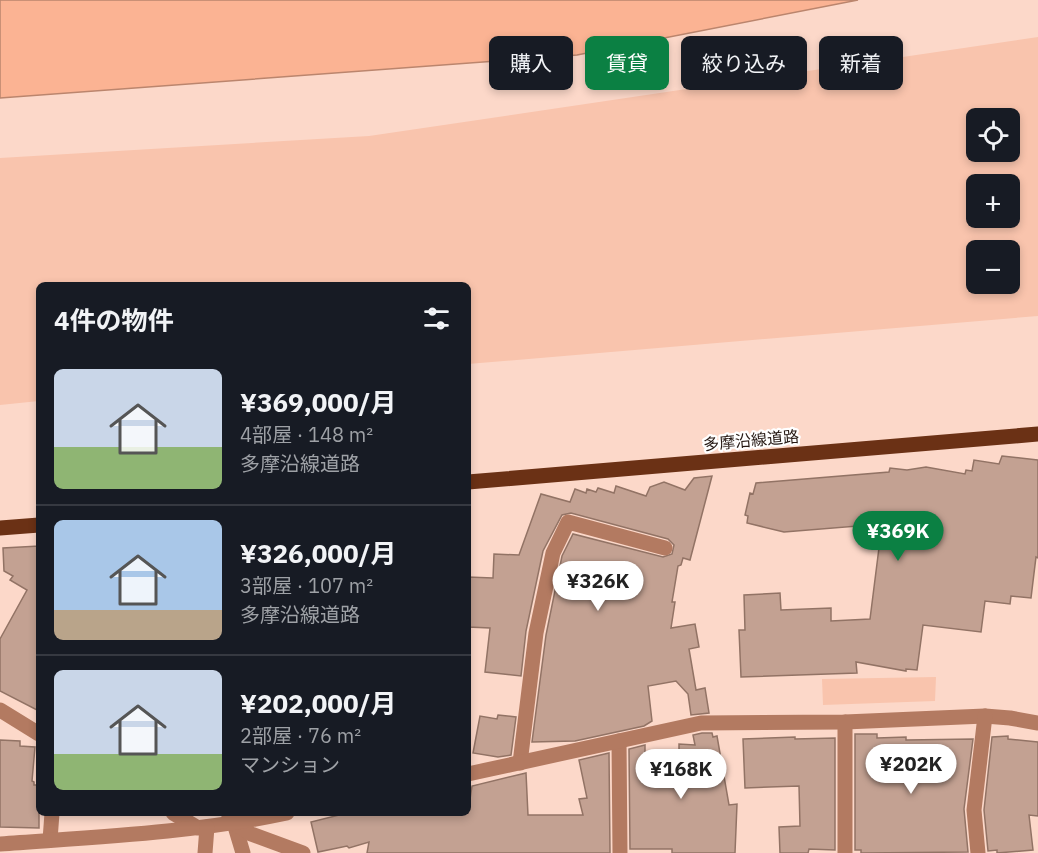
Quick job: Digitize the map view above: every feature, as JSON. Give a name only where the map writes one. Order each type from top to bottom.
[{"type":"main road","name":"多摩沿線道路","points":[[471,482],[1038,434]]},
{"type":"main road","points":[[0,528],[36,525]]},
{"type":"street","points":[[520,763],[536,633],[553,553],[568,522],[665,548]]},
{"type":"street","points":[[0,710],[36,732]]},
{"type":"street","points":[[471,773],[701,723],[845,722],[985,716],[1038,723]]},
{"type":"street","points":[[978,853],[974,810],[985,716]]},
{"type":"street","points":[[845,722],[845,853]]},
{"type":"street","points":[[619,741],[620,853]]},
{"type":"street","points":[[46,844],[51,816]]},
{"type":"street","points":[[179,816],[202,827]]},
{"type":"street","points":[[0,844],[46,844],[202,827],[231,818],[256,816]]},
{"type":"street","points":[[231,818],[243,853]]},
{"type":"street","points":[[231,818],[251,834],[303,853]]},
{"type":"street","points":[[202,827],[205,853]]},
{"type":"shaded area","points":[[0,0],[858,0],[669,37],[585,36],[585,53],[577,55],[573,55],[573,36],[489,36],[489,62],[0,98]]},
{"type":"shaded area","points":[[1038,37],[1038,316],[471,364],[471,282],[36,282],[36,401],[0,405],[0,158],[369,136],[681,90],[807,90],[807,71],[819,69],[819,90],[903,90],[903,57]]},
{"type":"shaded area","points":[[936,677],[935,701],[823,705],[822,679]]},
{"type":"building","points":[[1002,456],[1038,460],[1038,558],[1036,557],[1031,598],[1011,596],[1010,604],[985,601],[981,632],[923,625],[917,670],[906,669],[906,671],[856,662],[857,673],[741,677],[739,630],[745,630],[744,595],[780,593],[781,610],[831,608],[831,621],[870,619],[882,524],[784,532],[747,523],[748,516],[745,515],[750,493],[753,494],[756,483],[889,472],[890,468],[907,470],[926,467],[965,474],[966,470],[972,471],[974,460],[999,464]]},
{"type":"building","points":[[712,476],[690,560],[683,558],[681,565],[678,566],[672,602],[675,602],[671,628],[695,624],[699,647],[689,649],[696,690],[705,688],[709,713],[691,715],[688,694],[676,681],[648,686],[652,721],[644,726],[575,741],[532,742],[546,635],[562,556],[573,534],[663,557],[672,554],[674,545],[668,539],[571,513],[562,515],[543,551],[526,631],[521,676],[485,672],[490,628],[471,627],[471,577],[493,578],[494,554],[519,555],[541,494],[570,502],[575,489],[586,493],[587,489],[596,492],[598,488],[614,493],[616,486],[646,496],[650,487],[664,482],[685,490],[694,478]]},
{"type":"building","points":[[36,546],[36,709],[0,691],[0,639],[27,590],[10,580],[13,576],[4,571],[3,548]]},
{"type":"building","points":[[498,715],[516,717],[511,755],[498,757],[473,753],[480,716],[497,719]]},
{"type":"building","points":[[712,733],[713,737],[717,736],[729,805],[737,804],[735,853],[672,853],[672,849],[630,849],[629,749],[645,745],[645,753],[679,754],[679,744],[695,745],[693,735]]},
{"type":"building","points":[[855,734],[877,734],[877,738],[906,737],[906,740],[973,739],[964,809],[968,852],[861,853],[861,850],[855,850]]},
{"type":"building","points":[[1008,736],[1008,739],[1038,742],[1038,816],[1029,815],[1033,850],[997,853],[997,850],[988,851],[984,810],[992,737]]},
{"type":"building","points":[[795,737],[795,739],[835,738],[835,850],[809,849],[808,853],[780,853],[779,827],[800,826],[799,786],[745,788],[743,739]]},
{"type":"building","points":[[0,740],[20,741],[20,746],[35,747],[32,781],[36,785],[36,816],[39,816],[39,828],[0,827]]},
{"type":"building","points":[[609,753],[610,853],[367,853],[369,842],[349,848],[347,846],[318,852],[311,822],[335,816],[471,816],[472,786],[526,773],[528,815],[583,815],[579,799],[587,798],[579,760]]}]
